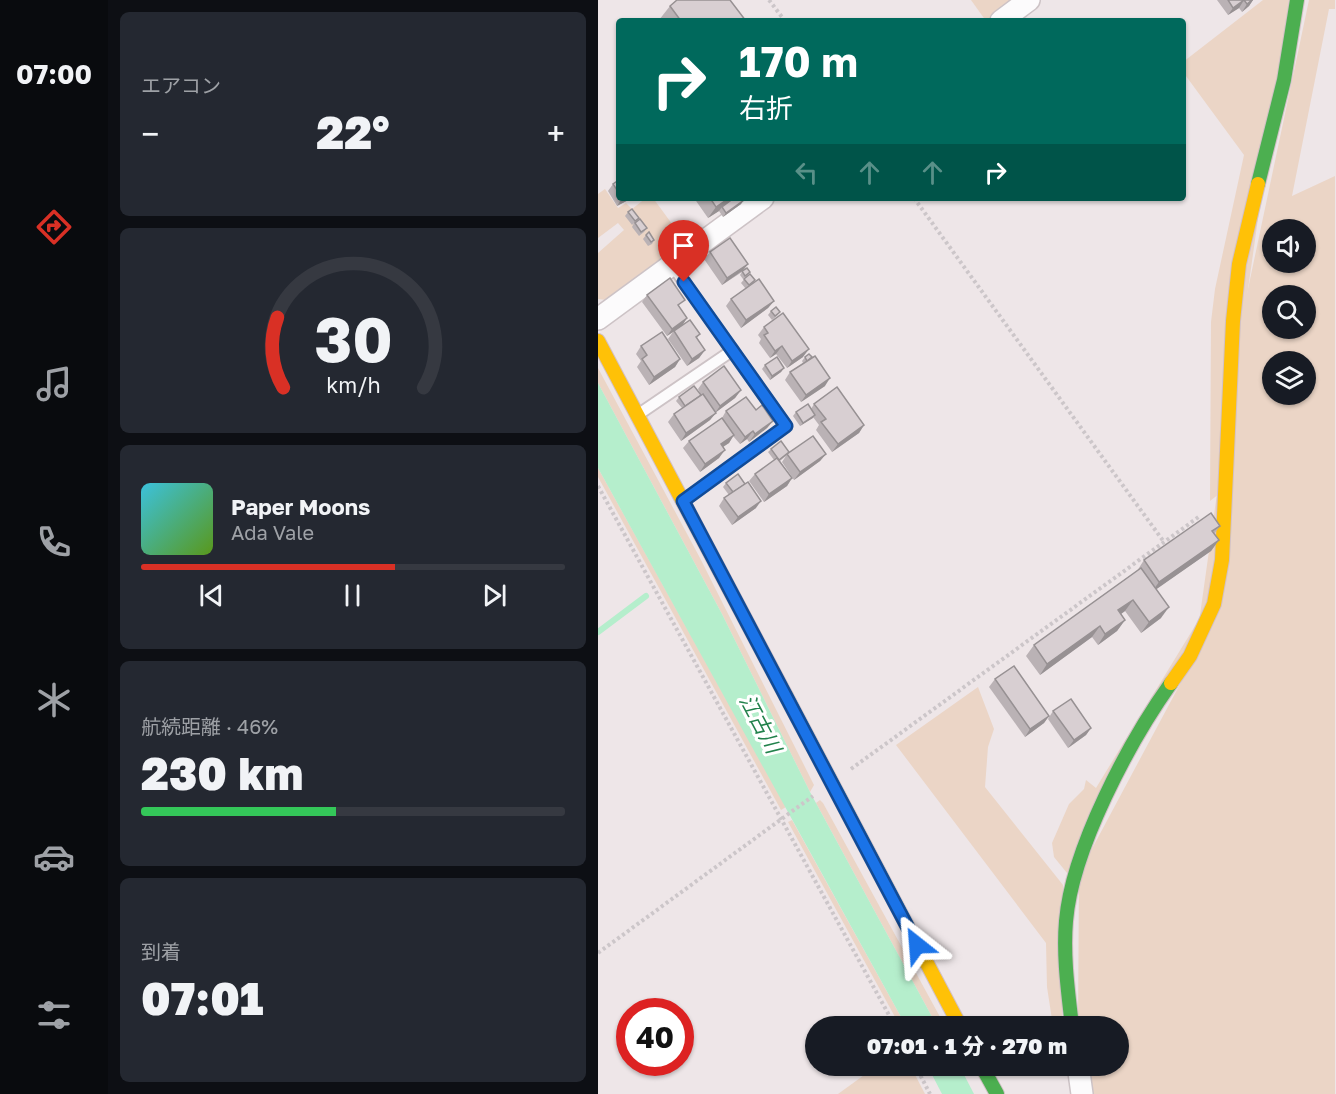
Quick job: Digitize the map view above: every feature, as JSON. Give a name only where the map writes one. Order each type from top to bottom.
[{"type":"street","points":[[1005,18],[1029,0]]},
{"type":"street","points":[[1071,1016],[1064,953],[1066,918],[1074,871],[1130,748],[1150,713],[1190,656],[1205,629],[1214,604],[1222,560],[1231,408],[1233,321],[1239,264],[1285,80],[1297,0]]},
{"type":"street","points":[[598,319],[759,201]]},
{"type":"street","points":[[598,341],[683,501],[825,788],[954,1016]]},
{"type":"street","points":[[987,1076],[997,1094]]},
{"type":"street","points":[[1080,1076],[1082,1094]]},
{"type":"lane","points":[[672,265],[786,426],[683,501]]},
{"type":"lane","points":[[637,416],[733,350]]},
{"type":"path","points":[[769,0],[782,18]]},
{"type":"path","points":[[916,201],[1164,542]]},
{"type":"path","points":[[598,486],[783,818],[890,1016]]},
{"type":"path","points":[[598,953],[1224,498]]},
{"type":"path","points":[[921,1076],[930,1094]]},
{"type":"shaded area","points":[[971,0],[1013,0],[990,18],[984,18]]},
{"type":"shaded area","points":[[1263,0],[1289,0],[1219,494],[1210,501],[1211,322],[1215,289],[1244,155],[1186,76],[1186,60]]},
{"type":"shaded area","points":[[1309,0],[1335,0],[1335,9],[1329,9],[1292,196],[1335,176],[1335,1094],[1089,1094],[1087,1076],[1129,1076],[1129,1016],[1078,1016],[1079,873],[1194,658],[1241,322],[1262,223],[1262,273],[1316,273],[1316,219],[1263,219]]},
{"type":"shaded area","points":[[605,189],[618,208],[626,203],[632,209],[642,201],[655,201],[686,243],[607,300],[598,299],[598,253],[624,230],[618,223],[598,238],[598,194]]},
{"type":"shaded area","points":[[598,368],[700,558],[814,785],[810,792],[722,614],[598,383]]},
{"type":"shaded area","points":[[598,468],[786,807],[781,810],[598,477]]},
{"type":"shaded area","points":[[1209,603],[1067,873],[1054,857],[1052,843],[1069,804],[1084,789],[1086,780],[1096,788]]},
{"type":"shaded area","points":[[978,687],[994,729],[988,747],[985,787],[1063,885],[1062,1016],[1051,1016],[1047,987],[1046,943],[896,745]]},
{"type":"shaded area","points":[[820,800],[823,803],[940,1016],[932,1016],[816,803]]},
{"type":"shaded area","points":[[792,820],[900,1016],[895,1016],[788,822]]},
{"type":"shaded area","points":[[863,1076],[916,1076],[925,1094],[838,1094]]},
{"type":"water","name":"江古川","points":[[598,383],[722,614],[810,792],[932,1016],[900,1016],[598,468]]},
{"type":"water","points":[[933,1076],[965,1076],[974,1094],[942,1094]]},
{"type":"building","points":[[677,0],[730,0],[744,18],[679,18],[670,6]]},
{"type":"building","points":[[1228,0],[1244,0],[1233,8]]},
{"type":"building","points":[[712,201],[725,201],[716,207]]},
{"type":"building","points":[[730,201],[743,201],[726,213],[722,207]]},
{"type":"building","points":[[632,209],[639,218],[635,221],[628,212]]},
{"type":"building","points":[[640,219],[647,228],[641,232],[635,223]]},
{"type":"building","points":[[649,232],[654,240],[651,242],[646,235]]},
{"type":"building","points":[[730,238],[748,264],[727,278],[710,252]]},
{"type":"building","points":[[747,268],[750,272],[745,276],[742,271]]},
{"type":"building","points":[[750,274],[755,280],[749,285],[744,279]]},
{"type":"building","points":[[670,278],[685,300],[678,305],[687,318],[672,329],[647,295]]},
{"type":"building","points":[[759,279],[774,301],[746,320],[731,299]]},
{"type":"building","points":[[776,307],[780,312],[775,316],[771,311]]},
{"type":"building","points":[[783,313],[809,349],[792,361],[782,346],[775,351],[764,335],[768,333],[764,327]]},
{"type":"building","points":[[690,320],[700,334],[696,337],[705,350],[692,359],[674,331]]},
{"type":"building","points":[[662,332],[680,359],[654,377],[642,359],[647,355],[641,346]]},
{"type":"building","points":[[809,354],[812,357],[807,361],[805,357]]},
{"type":"building","points":[[815,356],[830,378],[806,395],[790,372]]},
{"type":"building","points":[[777,357],[784,368],[772,376],[765,365]]},
{"type":"building","points":[[724,366],[741,390],[720,406],[703,382]]},
{"type":"building","points":[[694,386],[701,395],[685,406],[679,397]]},
{"type":"building","points":[[837,387],[864,425],[838,444],[821,422],[826,419],[814,404]]},
{"type":"building","points":[[703,394],[716,413],[686,433],[674,414]]},
{"type":"building","points":[[746,397],[756,410],[762,405],[773,421],[755,434],[753,431],[745,437],[726,411]]},
{"type":"building","points":[[808,404],[815,415],[803,423],[796,412]]},
{"type":"building","points":[[722,418],[734,435],[721,444],[725,450],[705,464],[689,441]]},
{"type":"building","points":[[813,436],[826,454],[800,472],[787,454]]},
{"type":"building","points":[[781,441],[789,452],[779,460],[771,449]]},
{"type":"building","points":[[777,458],[792,478],[769,494],[755,474]]},
{"type":"building","points":[[738,474],[745,484],[733,492],[726,483]]},
{"type":"building","points":[[748,482],[761,501],[738,517],[724,498]]},
{"type":"building","points":[[1211,513],[1220,526],[1212,531],[1219,540],[1159,582],[1144,560]]},
{"type":"building","points":[[1141,568],[1169,607],[1149,622],[1133,600],[1118,610],[1125,620],[1105,634],[1100,626],[1047,664],[1034,645]]},
{"type":"building","points":[[1014,666],[1049,716],[1030,729],[995,679]]},
{"type":"building","points":[[1071,699],[1091,728],[1074,740],[1053,711]]},
{"type":"waterway","points":[[598,632],[646,596]]},
{"type":"traffic: fast","points":[[1258,184],[1284,80],[1297,0]]},
{"type":"traffic: fast","points":[[1071,1016],[1066,974],[1065,934],[1071,893],[1079,862],[1105,797],[1121,765],[1171,683]]},
{"type":"traffic: fast","points":[[786,696],[922,954]]},
{"type":"traffic: fast","points":[[987,1076],[997,1094]]},
{"type":"traffic: slow","points":[[1171,683],[1190,656],[1214,604],[1222,560],[1233,321],[1239,264],[1258,184]]},
{"type":"traffic: slow","points":[[598,341],[786,696]]},
{"type":"traffic: slow","points":[[922,954],[955,1016]]},
{"type":"route","points":[[684,282],[786,426],[683,501],[917,945]]}]
